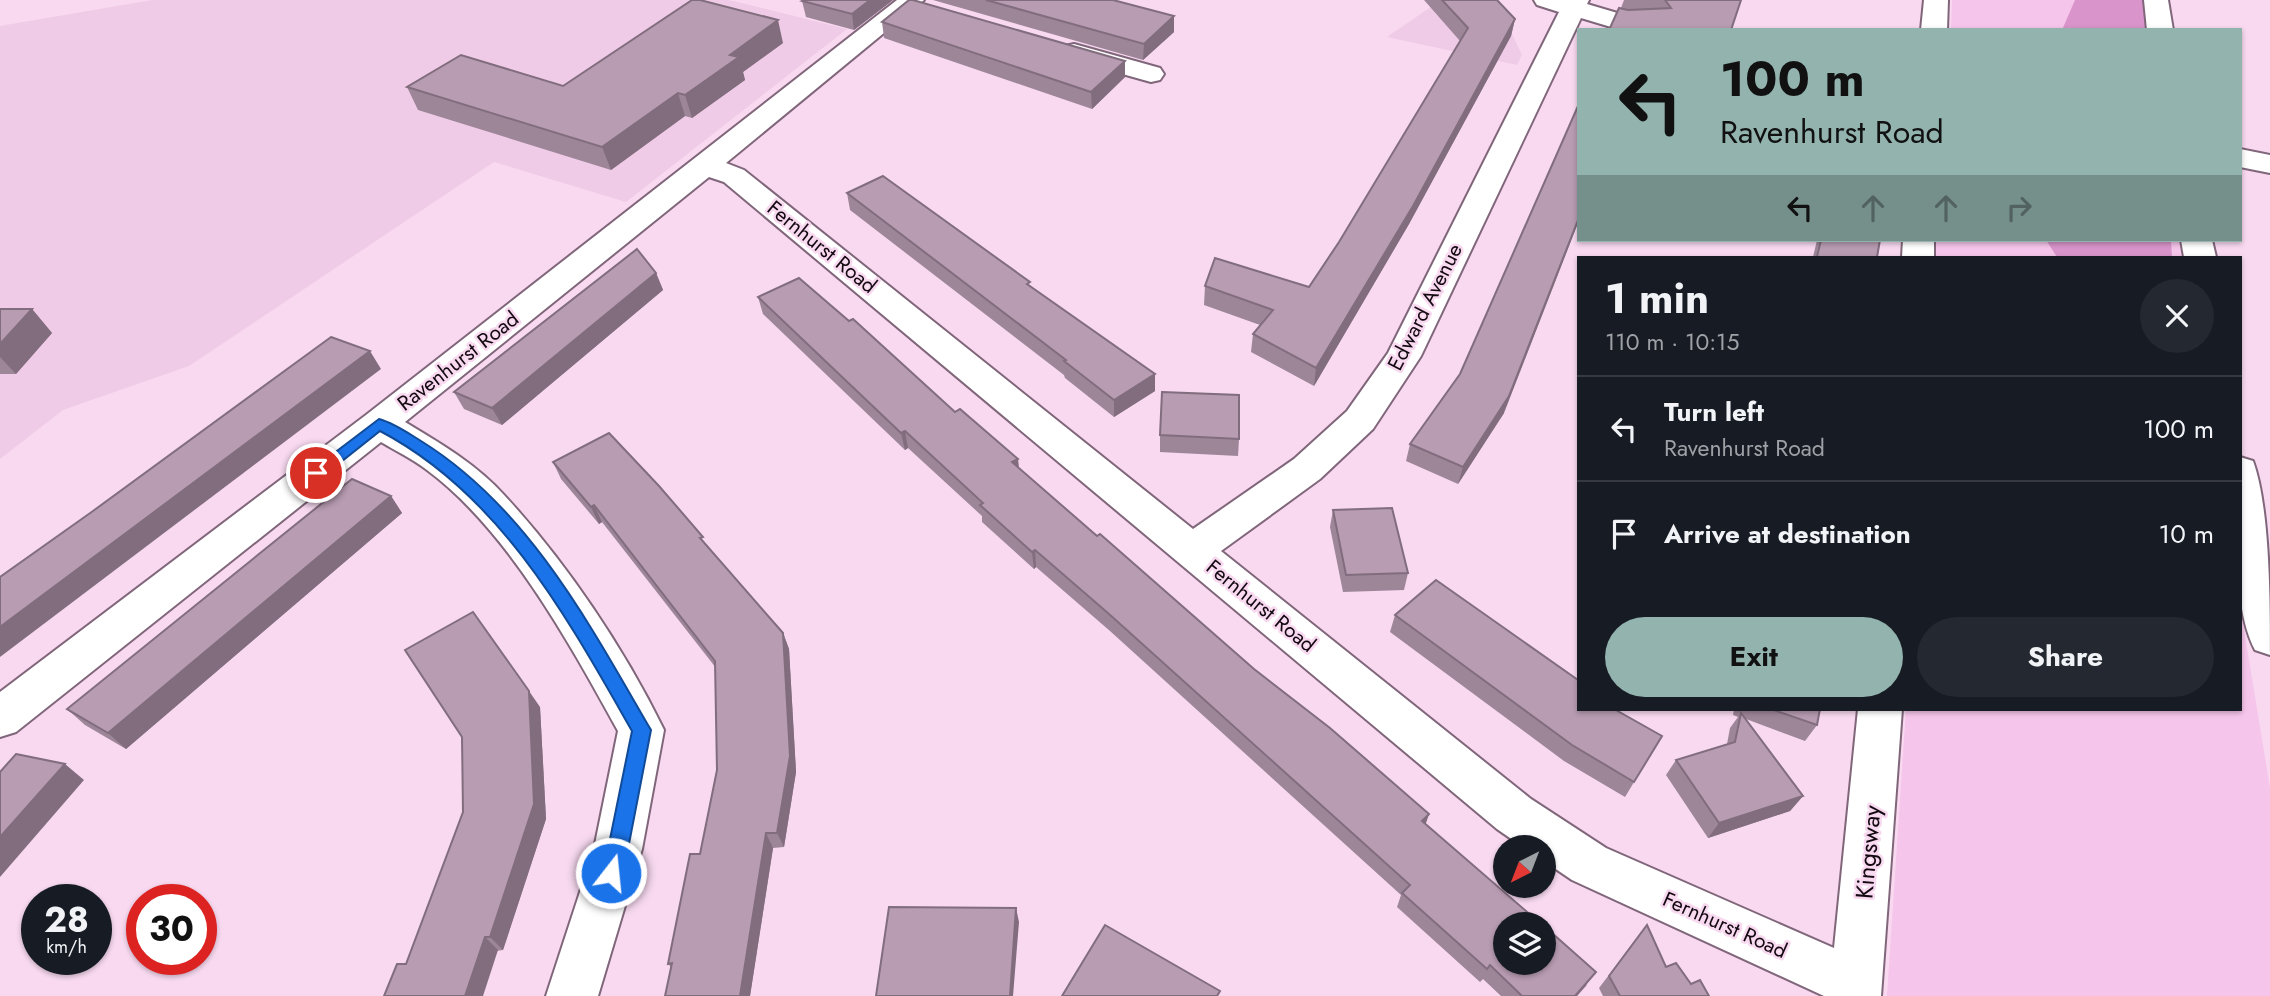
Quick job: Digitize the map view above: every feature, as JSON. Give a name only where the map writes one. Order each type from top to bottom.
[{"type":"street","points":[[1934,28],[1936,0]]},
{"type":"street","points":[[2156,0],[2160,28]]},
{"type":"street","points":[[1565,3],[1643,28]]},
{"type":"street","name":"Edward Avenue","points":[[1193,550],[1307,470],[1360,420],[1404,356],[1565,3]]},
{"type":"street","name":"Ravenhurst Road","points":[[0,718],[379,424],[705,165],[920,5]]},
{"type":"street","points":[[1045,44],[1151,75]]},
{"type":"street","points":[[2242,158],[2270,164]]},
{"type":"street","name":"Fernhurst Road","points":[[705,165],[734,176],[1514,814],[1578,857],[1855,990]]},
{"type":"street","points":[[379,424],[440,460],[490,504],[574,613],[642,730],[618,849],[572,996]]},
{"type":"street","points":[[2242,482],[2270,638]]},
{"type":"street","name":"Kingsway","points":[[1855,990],[1880,711]]},
{"type":"shaded area","points":[[152,0],[729,0],[847,29],[626,202],[494,162],[189,366],[63,410],[0,459],[0,26]]},
{"type":"shaded area","points":[[1441,0],[1487,10],[1513,36],[1522,55],[1517,65],[1387,37]]},
{"type":"shaded area","points":[[1952,0],[2147,0],[2151,28],[1951,28]]},
{"type":"shaded area","points":[[2075,0],[2147,0],[2151,28],[2063,28]]},
{"type":"shaded area","points":[[1936,242],[2179,242],[2182,256],[1935,256]]},
{"type":"shaded area","points":[[2047,242],[2171,242],[2172,256],[2056,256]]},
{"type":"shaded area","points":[[2242,617],[2270,788],[2270,996],[1887,996],[1906,711],[2242,711]]},
{"type":"building","points":[[692,0],[778,20],[730,55],[739,57],[685,95],[678,93],[602,147],[407,87],[461,55],[563,86]]},
{"type":"building","points":[[870,0],[852,14],[802,1]]},
{"type":"building","points":[[909,0],[1125,61],[1091,92],[882,22]]},
{"type":"building","points":[[986,0],[1113,0],[1174,16],[1144,44]]},
{"type":"building","points":[[1442,0],[1497,0],[1515,19],[1413,206],[1316,368],[1253,334],[1273,310],[1205,286],[1215,258],[1309,287],[1468,28]]},
{"type":"building","points":[[1665,0],[1741,0],[1732,28],[1610,28],[1619,8],[1671,8]]},
{"type":"building","points":[[1577,108],[1577,223],[1509,396],[1463,467],[1410,444],[1460,374]]},
{"type":"building","points":[[883,176],[1030,282],[1027,284],[1155,374],[1114,400],[1064,361],[1066,360],[847,193]]},
{"type":"building","points":[[1821,242],[1880,242],[1877,256],[1817,256]]},
{"type":"building","points":[[637,249],[656,273],[492,408],[454,392]]},
{"type":"building","points":[[799,278],[849,321],[853,319],[955,412],[960,409],[1018,459],[1012,462],[1097,536],[1100,534],[1254,669],[1330,728],[1429,814],[1422,821],[1493,882],[1493,898],[1511,898],[1527,912],[1493,912],[1493,968],[1490,965],[1487,969],[1402,893],[1410,885],[1109,614],[1035,550],[1032,552],[980,505],[983,503],[905,431],[901,433],[758,297]]},
{"type":"building","points":[[0,309],[32,309],[0,344]]},
{"type":"building","points":[[331,337],[370,351],[0,627],[0,577]]},
{"type":"building","points":[[1162,392],[1239,395],[1239,439],[1160,435]]},
{"type":"building","points":[[609,433],[659,486],[703,537],[700,538],[783,633],[790,756],[777,833],[766,833],[740,996],[665,996],[672,963],[668,964],[690,854],[700,854],[717,770],[715,661],[594,505],[591,507],[553,462]]},
{"type":"building","points":[[352,479],[391,496],[108,733],[67,709]]},
{"type":"building","points":[[1392,508],[1408,573],[1346,575],[1333,510]]},
{"type":"building","points":[[1436,580],[1577,679],[1577,711],[1618,711],[1662,736],[1634,782],[1572,745],[1395,615]]},
{"type":"building","points":[[473,612],[529,691],[534,804],[490,937],[485,937],[465,996],[384,996],[397,964],[406,964],[463,812],[462,737],[405,650]]},
{"type":"building","points":[[1777,711],[1820,711],[1817,725]]},
{"type":"building","points":[[1741,713],[1803,796],[1719,823],[1676,760],[1735,742]]},
{"type":"building","points":[[16,754],[65,764],[0,837],[0,772]]},
{"type":"building","points":[[889,907],[1016,908],[1010,996],[876,996]]},
{"type":"building","points":[[1105,925],[1220,991],[1217,996],[1062,996]]},
{"type":"building","points":[[1647,925],[1666,967],[1676,963],[1691,984],[1700,980],[1709,996],[1620,996],[1609,976]]},
{"type":"building","points":[[1556,937],[1596,972],[1575,996],[1522,996],[1500,975],[1556,975]]},
{"type":"route","points":[[316,473],[379,424],[397,433],[440,460],[490,504],[574,613],[642,730],[611,873]]}]
